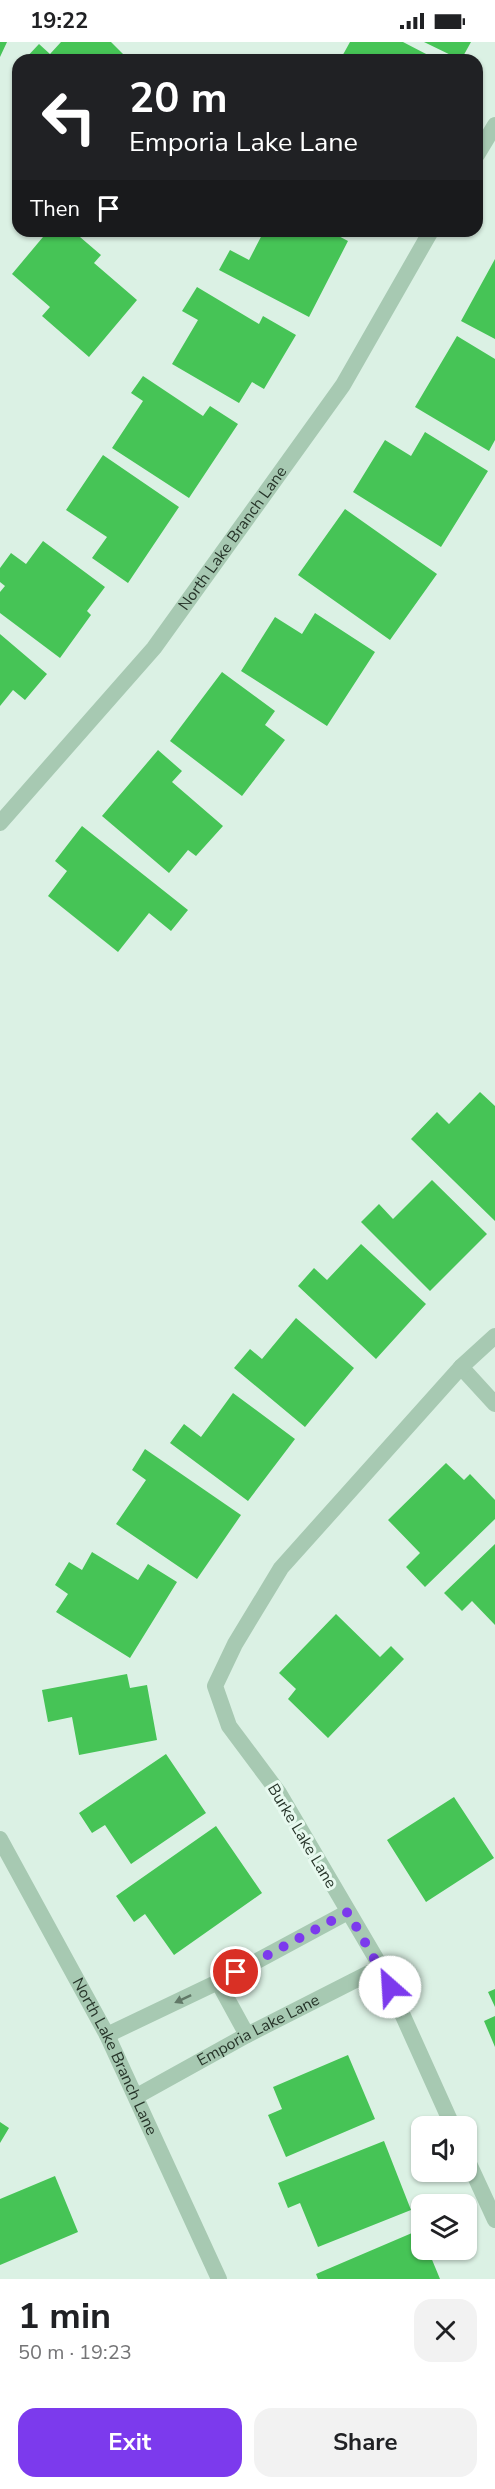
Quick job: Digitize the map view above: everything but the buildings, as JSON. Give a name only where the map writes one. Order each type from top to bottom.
[{"type":"street","points":[[483,145],[495,125]]},
{"type":"street","name":"North Lake Branch Lane","points":[[0,823],[154,648],[342,385],[428,237]]},
{"type":"street","name":"Burke Lake Lane","points":[[448,2116],[381,1967],[279,1793],[229,1726],[215,1686],[235,1644],[281,1568],[461,1367],[495,1336]]},
{"type":"street","points":[[461,1367],[495,1404]]},
{"type":"street","name":"North Lake Branch Lane","points":[[0,1839],[107,2035],[137,2096],[219,2279]]},
{"type":"street","points":[[107,2035],[218,1982],[348,1912]]},
{"type":"street","name":"Emporia Lake Lane","points":[[137,2096],[247,2035],[381,1967]]},
{"type":"street","points":[[218,1982],[247,2035]]},
{"type":"street","points":[[477,2181],[495,2220]]},
{"type":"route","points":[[236,1972],[348,1912],[381,1967],[390,1987]]}]
